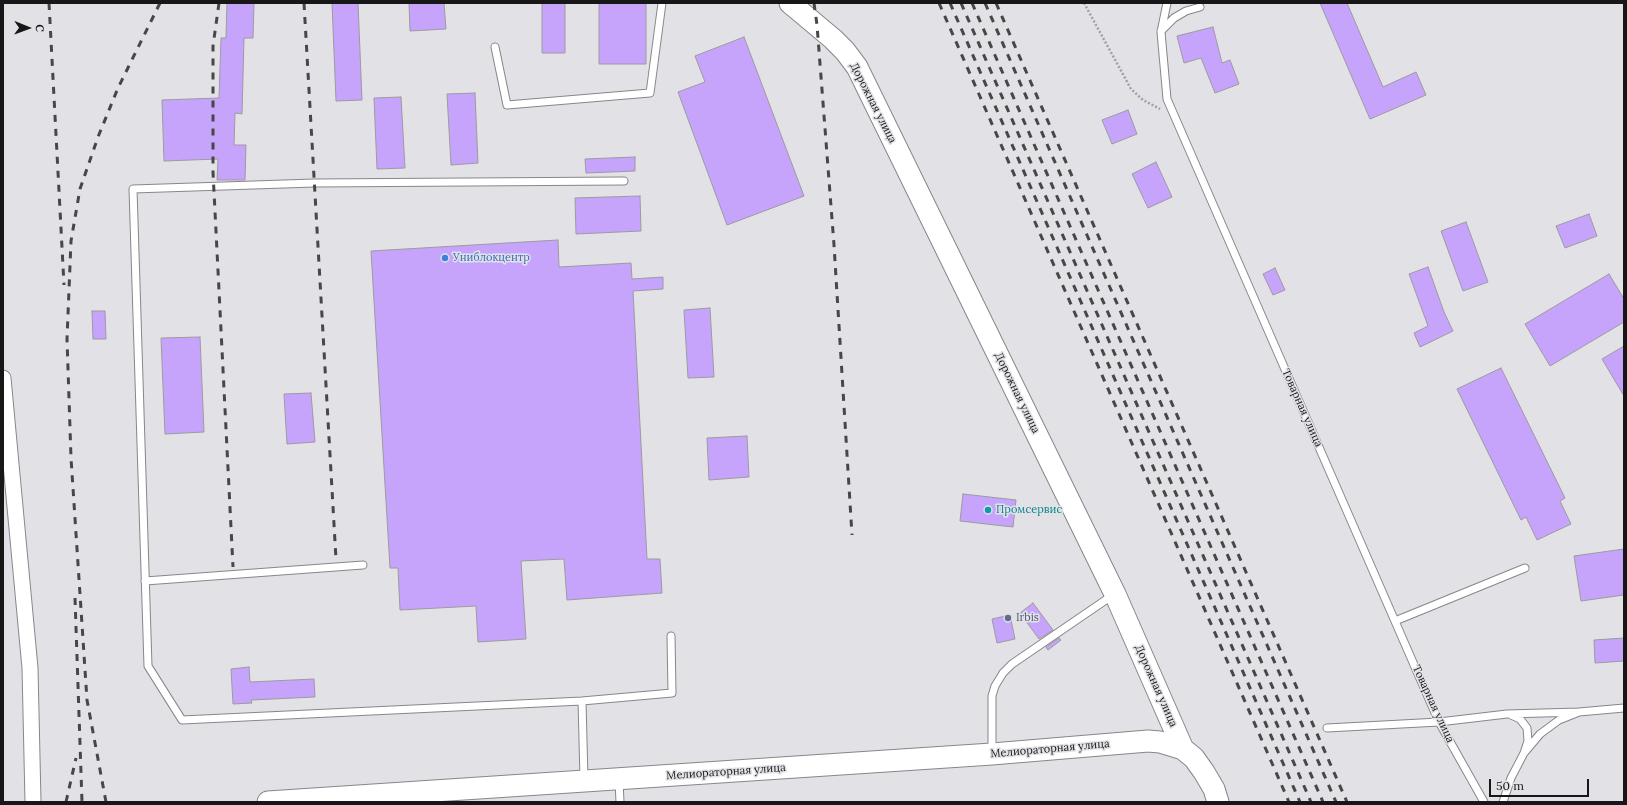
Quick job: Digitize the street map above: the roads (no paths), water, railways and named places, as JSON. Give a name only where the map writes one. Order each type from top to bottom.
[{"type":"street","name":"Дорожная улица","points":[[790,3],[833,39],[845,51],[857,68],[1115,594],[1183,749],[1194,758],[1204,772],[1214,789],[1218,802]]},
{"type":"street","points":[[3,378],[30,668],[33,802]]},
{"type":"street","name":"Мелиораторная улица","points":[[268,802],[992,754],[1148,741],[1160,742],[1183,749]]},
{"type":"lane","points":[[495,47],[507,105],[650,93],[662,3]]},
{"type":"lane","name":"Товарная улица","points":[[1167,3],[1161,32],[1167,99],[1439,722],[1484,802]]},
{"type":"lane","points":[[1161,32],[1174,18],[1186,11],[1200,7]]},
{"type":"lane","points":[[624,181],[314,183],[133,189],[148,666],[182,720],[582,700],[672,693],[671,636]]},
{"type":"lane","points":[[145,581],[363,565]]},
{"type":"lane","points":[[1395,621],[1524,568]]},
{"type":"lane","points":[[992,754],[991,705],[992,696],[999,678],[1012,664],[1115,594]]},
{"type":"lane","points":[[582,700],[584,781]]},
{"type":"lane","points":[[1327,728],[1439,722],[1507,714],[1579,712],[1624,708]]},
{"type":"lane","points":[[1524,753],[1540,734],[1559,720],[1579,712]]},
{"type":"lane","points":[[1503,802],[1511,778],[1524,753],[1528,741],[1527,728],[1520,719],[1507,714]]},
{"type":"lane","points":[[618,779],[620,802]]},
{"type":"railway","points":[[49,3],[64,285]]},
{"type":"railway","points":[[106,802],[87,700],[71,458],[67,339],[71,241],[80,189],[98,137],[118,88],[160,3]]},
{"type":"railway","points":[[219,3],[213,46],[213,172],[233,567]]},
{"type":"railway","points":[[304,3],[336,559]]},
{"type":"railway","points":[[814,3],[834,245],[852,535]]},
{"type":"railway","points":[[939,3],[1289,802]]},
{"type":"railway","points":[[950,3],[1300,802]]},
{"type":"railway","points":[[961,3],[1311,802]]},
{"type":"railway","points":[[972,3],[1323,802]]},
{"type":"railway","points":[[985,3],[1336,802]]},
{"type":"railway","points":[[996,3],[1347,802]]},
{"type":"railway","points":[[75,598],[82,802]]},
{"type":"railway","points":[[66,802],[76,758]]},
{"type":"place","name":"Униблокцентр","points":[[445,258]]},
{"type":"place","name":"Промсервис","points":[[988,510]]},
{"type":"place","name":"Irbis","points":[[1008,618]]}]
